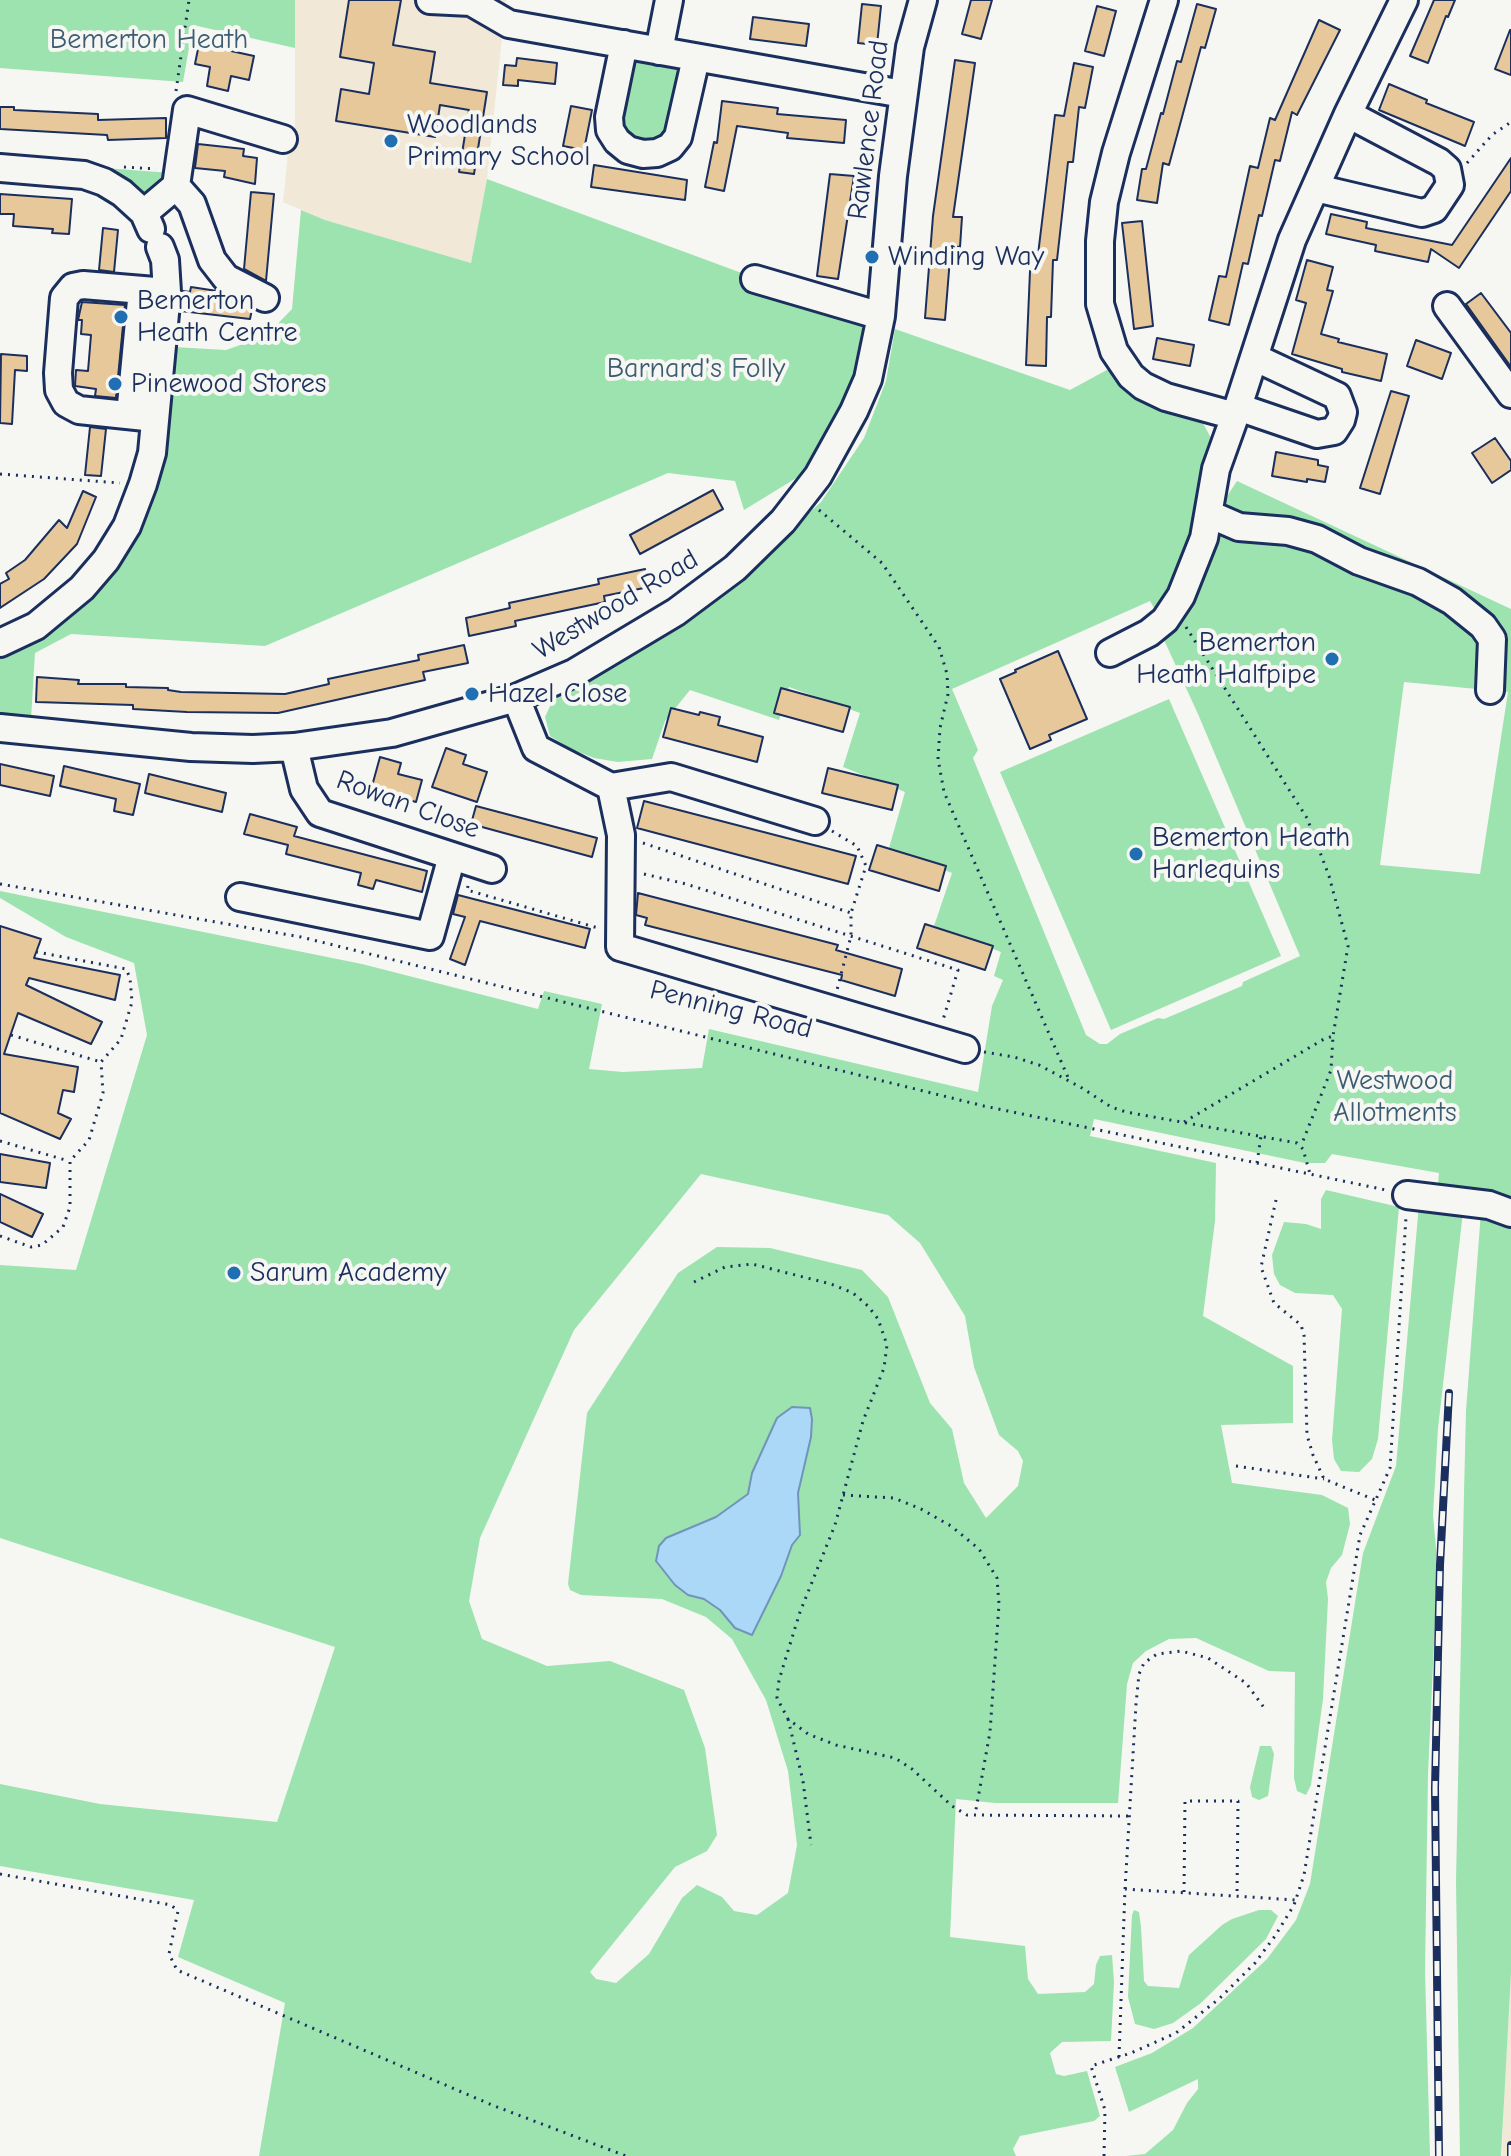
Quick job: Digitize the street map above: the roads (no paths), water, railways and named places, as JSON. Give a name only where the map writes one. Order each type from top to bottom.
[{"type":"street","points":[[430,0],[471,2],[509,24],[903,94]]},
{"type":"street","points":[[659,51],[669,0]]},
{"type":"street","name":"Rawlence Road","points":[[881,316],[903,94],[910,47],[923,0]]},
{"type":"street","points":[[1164,0],[1116,153],[1104,202],[1099,283],[1103,321],[1114,351],[1123,365],[1143,386],[1166,397],[1237,411],[1317,434],[1334,431],[1343,412],[1337,396],[1256,358]]},
{"type":"street","points":[[1110,653],[1149,633],[1175,609],[1197,560],[1216,469],[1256,358],[1292,240],[1348,114],[1404,0]]},
{"type":"street","points":[[624,44],[609,117],[610,130],[628,150],[643,154],[657,153],[670,147],[678,137],[696,58]]},
{"type":"street","points":[[152,231],[178,179],[187,110],[283,139]]},
{"type":"street","points":[[1316,188],[1422,213],[1434,209],[1441,202],[1451,179],[1447,169],[1439,162],[1348,114]]},
{"type":"street","points":[[0,168],[88,177],[104,182],[122,193],[152,231],[165,260],[154,291],[143,416],[152,453],[127,526],[106,560],[82,588],[36,626],[0,643]]},
{"type":"street","points":[[178,179],[192,204],[212,260],[226,278],[265,298]]},
{"type":"street","points":[[755,279],[881,316]]},
{"type":"street","points":[[143,416],[79,410],[66,403],[59,390],[64,298],[73,287],[83,285],[154,291]]},
{"type":"street","points":[[1447,306],[1511,394]]},
{"type":"street","name":"Westwood Road","points":[[0,728],[219,749],[294,747],[392,733],[516,698],[596,661],[686,605],[735,568],[803,497],[837,445],[868,379],[881,316]]},
{"type":"street","points":[[1209,514],[1239,527],[1288,531],[1317,539],[1359,561],[1418,582],[1452,601],[1483,626],[1492,639],[1490,690]]},
{"type":"street","points":[[516,698],[536,748],[611,787],[671,777],[815,821]]},
{"type":"street","name":"Rowan Close","points":[[240,897],[430,936],[472,863],[320,813],[304,789],[294,747]]},
{"type":"street","points":[[611,787],[621,835],[620,947],[965,1049]]},
{"type":"street","points":[[1407,1195],[1489,1205],[1511,1213]]},
{"type":"water","points":[[792,1407],[810,1408],[812,1419],[798,1493],[800,1535],[792,1545],[781,1576],[752,1635],[735,1628],[720,1610],[704,1599],[688,1595],[675,1585],[656,1561],[659,1546],[666,1538],[716,1517],[748,1494],[752,1473],[777,1418]]},
{"type":"railway","points":[[1439,2156],[1435,1788],[1440,1565],[1449,1393]]},
{"type":"railway","points":[[1511,2145],[1511,2156]]},
{"type":"place","name":"Woodlands Primary School","points":[[391,141]]},
{"type":"place","name":"Winding Way","points":[[872,257]]},
{"type":"place","name":"Bemerton Heath Centre","points":[[121,317]]},
{"type":"place","name":"Pinewood Stores","points":[[115,384]]},
{"type":"place","name":"Bemerton Heath Halfpipe","points":[[1332,659]]},
{"type":"place","name":"Hazel Close","points":[[472,694]]},
{"type":"place","name":"Bemerton Heath Harlequins","points":[[1136,854]]},
{"type":"place","name":"Sarum Academy","points":[[234,1273]]},
{"type":"park label","name":"Bemerton Heath","points":[[149,40]]},
{"type":"park label","name":"Barnard's Folly","points":[[696,369]]},
{"type":"park label","name":"Westwood Allotments","points":[[1395,1097]]}]
